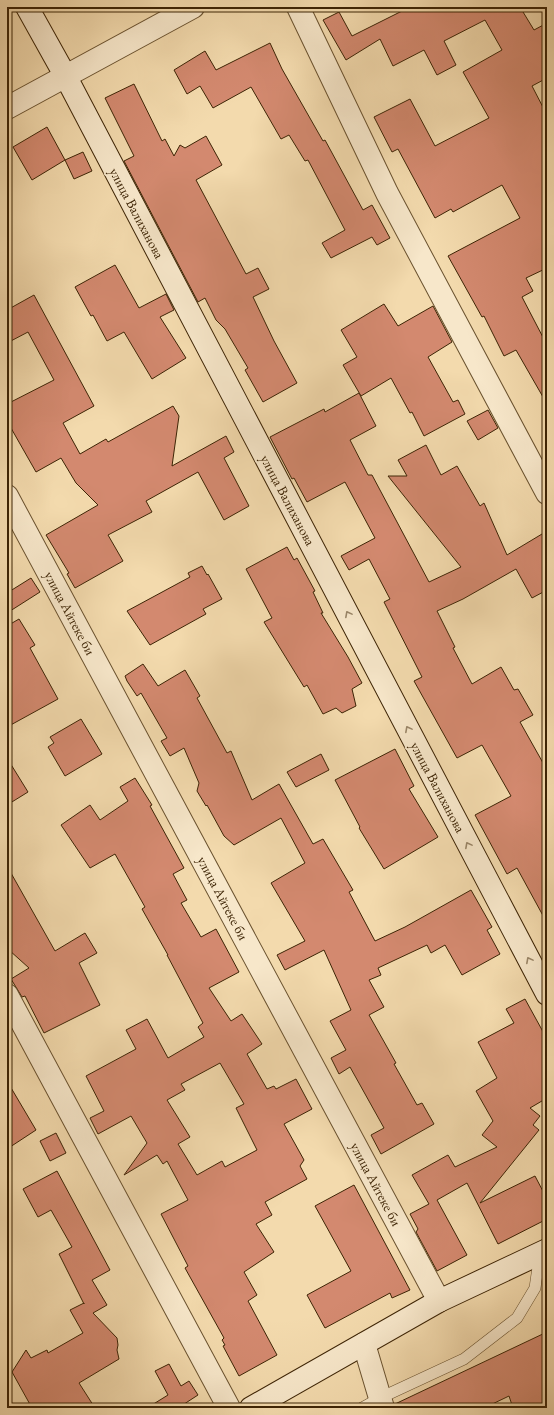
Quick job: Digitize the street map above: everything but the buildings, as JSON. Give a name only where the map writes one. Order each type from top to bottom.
[{"type":"street","name":"улица Валиханова","points":[[27,7],[66,76],[547,994]]},
{"type":"street","points":[[7,108],[193,7]]},
{"type":"street","points":[[298,7],[387,193],[547,493]]},
{"type":"street","name":"улица Айтеке би","points":[[7,496],[439,1301]]},
{"type":"street","points":[[7,995],[230,1408]]},
{"type":"street","points":[[251,1408],[439,1301],[544,1251]]},
{"type":"street","points":[[364,1344],[375,1405]]},
{"type":"lane","points":[[375,1405],[464,1359],[517,1318],[535,1288],[544,1251]]}]
